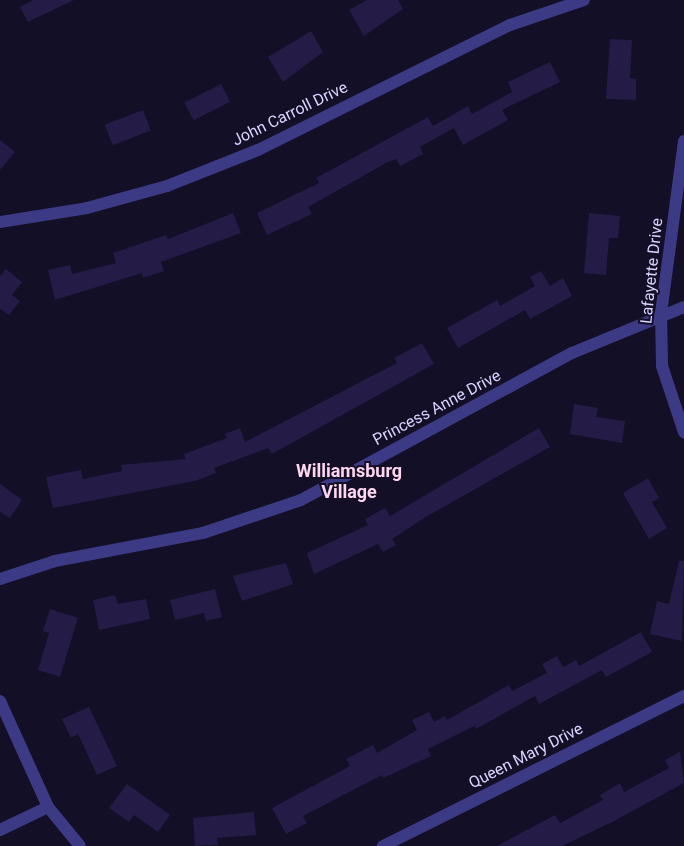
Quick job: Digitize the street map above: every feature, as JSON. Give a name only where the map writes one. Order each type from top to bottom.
[{"type":"street","name":"John Carroll Drive","points":[[0,222],[86,208],[167,186],[258,150],[510,25],[584,0]]},
{"type":"street","name":"Lafayette Drive","points":[[684,141],[661,313],[662,366],[684,432]]},
{"type":"street","name":"Princess Anne Drive","points":[[0,579],[55,561],[203,533],[301,500],[572,353],[661,313],[684,307]]},
{"type":"street","name":"Queen Mary Drive","points":[[383,846],[684,696]]},
{"type":"street","points":[[0,700],[48,807],[80,846]]},
{"type":"street","points":[[0,830],[48,807]]},
{"type":"building","points":[[33,0],[74,0],[28,22],[20,7]]},
{"type":"building","points":[[367,0],[398,0],[403,9],[364,36],[349,10]]},
{"type":"building","points":[[311,31],[323,52],[283,82],[268,57]]},
{"type":"building","points":[[610,39],[632,40],[630,78],[636,79],[636,100],[606,99]]},
{"type":"building","points":[[550,62],[560,82],[502,110],[508,120],[463,145],[454,128],[420,147],[423,154],[400,166],[396,159],[388,162],[308,207],[312,214],[267,235],[257,213],[319,183],[316,178],[428,117],[433,126],[468,106],[472,114],[512,92],[508,82]]},
{"type":"building","points":[[221,84],[230,102],[194,120],[184,103]]},
{"type":"building","points":[[143,110],[151,131],[113,145],[105,125]]},
{"type":"building","points":[[0,140],[15,152],[0,170]]},
{"type":"building","points":[[233,213],[241,233],[161,262],[164,271],[143,278],[142,273],[55,300],[48,270],[70,265],[72,274],[116,263],[113,253],[166,235],[168,239]]},
{"type":"building","points":[[589,213],[620,216],[618,238],[609,238],[606,275],[584,273]]},
{"type":"building","points":[[6,269],[22,282],[12,295],[20,301],[9,315],[0,309],[0,276]]},
{"type":"building","points":[[541,271],[550,286],[563,278],[572,296],[530,319],[525,310],[458,348],[447,328],[497,300],[500,306],[535,286],[530,277]]},
{"type":"building","points":[[422,343],[434,364],[272,454],[268,448],[214,468],[216,473],[195,481],[53,508],[46,477],[81,470],[83,479],[122,471],[121,465],[186,459],[184,454],[227,438],[225,434],[240,428],[245,442],[397,363],[394,358]]},
{"type":"building","points":[[574,404],[598,408],[596,417],[625,421],[622,443],[570,434]]},
{"type":"building","points":[[539,428],[550,447],[424,518],[392,539],[396,545],[383,552],[378,544],[314,574],[307,553],[368,525],[365,519],[385,508],[390,516]]},
{"type":"building","points":[[648,478],[659,498],[652,502],[667,528],[649,539],[623,493]]},
{"type":"building","points":[[0,484],[22,500],[10,518],[0,512]]},
{"type":"building","points":[[679,561],[684,561],[682,641],[650,634],[657,601],[669,604]]},
{"type":"building","points":[[286,563],[293,584],[242,601],[233,576]]},
{"type":"building","points":[[215,589],[222,617],[206,621],[204,613],[175,620],[170,600]]},
{"type":"building","points":[[115,595],[118,604],[146,599],[150,619],[99,630],[93,600]]},
{"type":"building","points":[[50,609],[78,618],[60,677],[38,670],[49,633],[43,631]]},
{"type":"building","points":[[641,632],[652,652],[606,677],[602,670],[539,704],[535,696],[476,729],[474,726],[428,749],[431,756],[383,778],[382,775],[303,816],[307,823],[286,834],[272,808],[350,766],[346,759],[373,745],[377,753],[417,730],[412,720],[429,712],[434,722],[445,716],[447,720],[509,685],[512,691],[547,673],[542,664],[557,656],[563,667],[576,660],[579,666]]},
{"type":"building","points":[[89,707],[117,766],[97,775],[78,734],[71,738],[62,719]]},
{"type":"building","points":[[680,752],[684,783],[614,821],[562,846],[497,846],[555,815],[560,823],[603,800],[600,795],[620,783],[624,792],[669,768],[665,760]]},
{"type":"building","points":[[127,784],[170,815],[158,832],[134,815],[129,822],[109,808]]},
{"type":"building","points":[[254,812],[256,835],[217,838],[218,845],[195,846],[193,818]]},
{"type":"district","name":"Williamsburg Village","points":[[349,482]]}]
